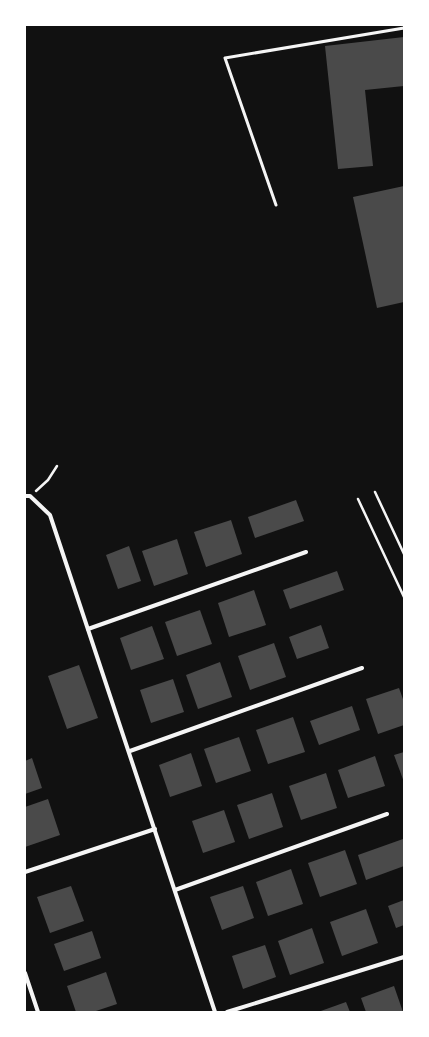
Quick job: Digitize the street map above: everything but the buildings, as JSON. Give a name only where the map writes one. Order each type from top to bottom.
[{"type":"street","points":[[27,496],[50,515],[130,751],[174,890],[215,1012]]},
{"type":"street","points":[[88,629],[306,552]]},
{"type":"street","points":[[130,751],[362,668]]},
{"type":"street","points":[[174,890],[387,814]]},
{"type":"street","points":[[25,872],[155,829]]},
{"type":"street","points":[[227,1012],[404,956]]},
{"type":"street","points":[[25,972],[38,1012]]},
{"type":"lane","points":[[276,205],[226,58],[404,28]]},
{"type":"path","points":[[27,496],[48,480],[57,466]]},
{"type":"path","points":[[375,492],[404,554]]},
{"type":"path","points":[[358,499],[404,597]]}]
